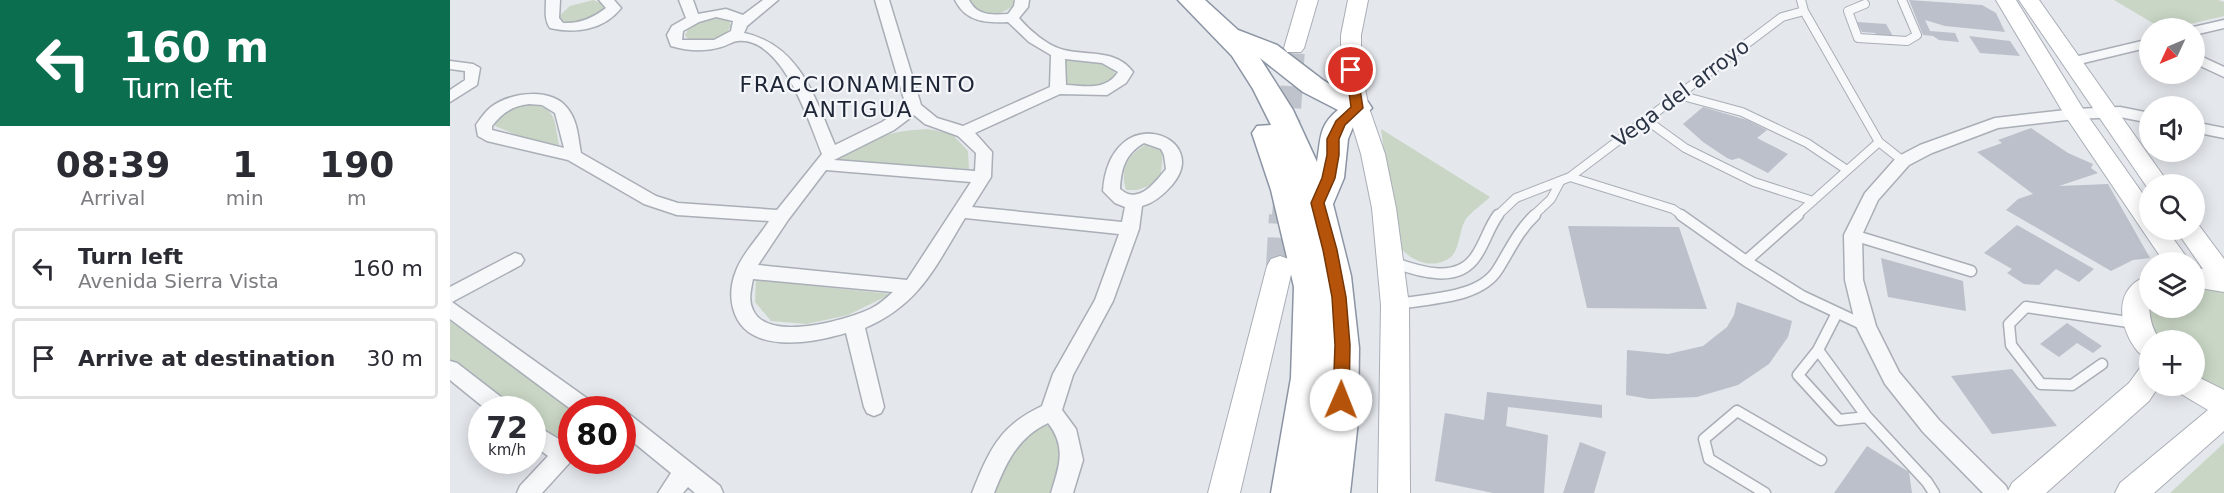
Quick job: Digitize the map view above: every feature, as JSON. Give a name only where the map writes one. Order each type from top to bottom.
[{"type":"highway","points":[[1165,0],[1191,23],[1221,57],[1245,91],[1267,133],[1287,190],[1311,287],[1311,378],[1292,493]]},
{"type":"highway","points":[[1190,0],[1207,13],[1247,55],[1281,111],[1318,203],[1339,297],[1342,345],[1341,400],[1329,493]]},
{"type":"highway","points":[[1227,34],[1268,51],[1313,86],[1329,96],[1358,108],[1340,123],[1333,139],[1329,178],[1318,203]]},
{"type":"street","points":[[553,0],[552,18],[555,25],[563,28],[588,25],[604,17],[614,8],[606,0]]},
{"type":"street","points":[[686,0],[694,19]]},
{"type":"street","points":[[737,29],[740,19],[726,13],[694,19],[677,29],[674,34],[676,43],[683,47],[703,47],[737,29],[771,0]]},
{"type":"street","points":[[882,0],[914,107],[932,121],[964,132],[984,152],[983,177],[912,287],[880,313],[854,324],[823,332],[789,335],[762,331],[745,316],[740,297],[745,270],[825,159],[888,126],[914,107]]},
{"type":"street","points":[[962,0],[968,11],[975,15],[1012,18]]},
{"type":"street","points":[[1012,18],[1021,7],[1022,0]]},
{"type":"street","points":[[1294,48],[1308,0]]},
{"type":"street","points":[[1358,0],[1351,47],[1351,70],[1358,108],[1373,154],[1382,197],[1395,304],[1394,493]]},
{"type":"street","points":[[2006,0],[2075,114],[2139,207]]},
{"type":"street","points":[[2029,0],[2150,174]]},
{"type":"street","points":[[964,132],[1058,89],[1102,92],[1113,87],[1126,72],[1122,65],[1105,58],[1084,58],[1058,53],[1018,27],[1012,18]]},
{"type":"street","points":[[2205,28],[2224,24]]},
{"type":"street","points":[[737,29],[764,44],[787,62],[804,93],[825,159]]},
{"type":"street","points":[[2071,62],[2139,46]]},
{"type":"street","points":[[1058,53],[1058,89]]},
{"type":"street","points":[[2205,63],[2224,73]]},
{"type":"street","points":[[450,65],[473,69],[472,82],[450,97]]},
{"type":"street","points":[[573,156],[567,124],[561,111],[549,102],[532,98],[515,101],[496,111],[484,125],[484,132],[493,137],[573,156],[650,200],[677,209],[782,216]]},
{"type":"street","points":[[1998,493],[1931,426],[1892,378],[1866,326],[1854,280],[1853,235],[1871,197],[1903,161],[1926,149],[1995,123],[2075,114],[2120,112],[2139,116]]},
{"type":"street","points":[[2205,129],[2224,133]]},
{"type":"street","points":[[825,159],[983,177]]},
{"type":"street","points":[[983,493],[1000,451],[1015,432],[1051,412],[1063,374],[1104,301],[1130,230],[1134,203]]},
{"type":"street","points":[[961,212],[1130,230]]},
{"type":"street","points":[[2196,240],[2224,281]]},
{"type":"street","points":[[450,296],[515,260]]},
{"type":"street","points":[[1224,493],[1280,266]]},
{"type":"street","points":[[745,270],[912,287]]},
{"type":"street","points":[[2205,279],[2224,281]]},
{"type":"street","points":[[2139,295],[2134,303],[2141,330]]},
{"type":"street","points":[[450,309],[569,396]]},
{"type":"street","points":[[854,324],[873,407]]},
{"type":"street","points":[[450,369],[485,396]]},
{"type":"street","points":[[2023,493],[2139,392]]},
{"type":"street","points":[[2205,394],[2224,404]]},
{"type":"street","points":[[1051,412],[1065,429],[1072,460],[1062,493]]},
{"type":"street","points":[[2131,493],[2215,420],[2224,418]]},
{"type":"street","points":[[636,431],[712,493]]},
{"type":"street","points":[[528,493],[558,461]]},
{"type":"street","points":[[669,493],[686,472]]},
{"type":"lane","points":[[1801,0],[1804,11],[1879,142],[1903,161]]},
{"type":"lane","points":[[1864,4],[1848,11],[1858,38],[1907,41],[1917,34],[1902,0]]},
{"type":"lane","name":"Vega del arroyo","points":[[1390,261],[1416,271],[1434,274],[1464,267],[1474,259],[1501,211],[1515,199],[1535,189],[1570,177],[1782,17],[1804,11]]},
{"type":"lane","points":[[1679,95],[1742,112],[1807,143],[1847,170]]},
{"type":"lane","points":[[1645,119],[1685,148],[1754,182],[1813,201]]},
{"type":"lane","points":[[1746,261],[1879,142]]},
{"type":"lane","points":[[1570,177],[1673,209],[1746,261],[1802,296],[1866,326]]},
{"type":"lane","name":"Vega del arroyo","points":[[1395,304],[1465,292],[1485,283],[1497,272],[1519,232],[1528,220],[1551,199],[1560,182]]},
{"type":"lane","points":[[1853,235],[1971,271]]},
{"type":"lane","points":[[2102,364],[2072,385],[2041,384],[2011,345],[2009,324],[2026,307],[2139,343]]},
{"type":"lane","points":[[1837,313],[1818,350],[1798,375],[1839,420],[1867,417]]},
{"type":"lane","points":[[1818,350],[1867,417],[1927,482],[1934,493]]},
{"type":"lane","points":[[1765,493],[1709,459],[1704,439],[1737,411],[1821,460]]},
{"type":"green space","points":[[593,0],[606,5],[592,19],[569,23],[558,17],[570,6]]},
{"type":"green space","points":[[968,0],[1013,0],[1015,4],[1000,13],[990,14],[973,10]]},
{"type":"green space","points":[[2114,0],[2218,0],[2224,2],[2224,16],[2205,20],[2205,18],[2144,18]]},
{"type":"green space","points":[[719,19],[729,21],[731,25],[717,39],[695,42],[685,35],[699,22]]},
{"type":"green space","points":[[1065,59],[1101,62],[1114,67],[1115,77],[1098,86],[1066,84]]},
{"type":"green space","points":[[524,102],[543,107],[552,114],[559,145],[521,137],[495,126],[497,115]]},
{"type":"green space","points":[[928,129],[952,134],[968,151],[969,169],[834,160],[879,137]]},
{"type":"green space","points":[[1381,129],[1490,197],[1466,219],[1454,253],[1444,261],[1428,263],[1412,258],[1396,241]]},
{"type":"green space","points":[[1145,145],[1163,151],[1161,173],[1157,183],[1137,190],[1126,190],[1124,176],[1129,159]]},
{"type":"green space","points":[[756,280],[891,294],[848,315],[807,324],[771,321],[755,302]]},
{"type":"green space","points":[[2205,283],[2224,287],[2224,401],[2205,390],[2205,330],[2149,330],[2148,318],[2205,318]]},
{"type":"green space","points":[[450,309],[558,398],[558,441],[546,436],[546,396],[486,396],[450,369]]},
{"type":"green space","points":[[1045,423],[1059,436],[1063,462],[1051,493],[993,493],[1012,445]]},
{"type":"green space","points":[[2224,443],[2224,493],[2170,493]]},
{"type":"building","points":[[1909,0],[1982,5],[1996,13],[2005,32],[1945,26],[1925,20],[1930,31],[1955,33],[1959,42],[1939,40],[1933,36],[1923,35]]},
{"type":"building","points":[[1857,22],[1886,24],[1894,38],[1878,37],[1875,33],[1862,32]]},
{"type":"building","points":[[1969,36],[2010,41],[2020,56],[1980,53]]},
{"type":"building","points":[[1703,107],[1747,120],[1767,130],[1757,138],[1788,154],[1768,173],[1739,158],[1732,160],[1727,158],[1703,142],[1683,124]]},
{"type":"building","points":[[2031,128],[2068,153],[2093,164],[2091,168],[2098,173],[2059,186],[2108,184],[2147,252],[2139,252],[2139,259],[2111,271],[2006,210],[2018,199],[2033,194],[1977,152],[2002,143],[1998,140]]},
{"type":"building","points":[[2017,225],[2094,269],[2079,282],[2056,269],[2039,285],[2024,284],[2007,273],[2012,269],[1984,253]]},
{"type":"building","points":[[1568,226],[1679,227],[1707,309],[1587,308]]},
{"type":"building","points":[[1881,258],[1963,281],[1966,311],[1888,297]]},
{"type":"building","points":[[1737,302],[1792,321],[1788,337],[1769,364],[1738,385],[1697,397],[1650,399],[1626,395],[1627,350],[1668,354],[1703,346],[1727,327],[1734,315]]},
{"type":"building","points":[[2067,323],[2102,346],[2093,353],[2077,343],[2059,357],[2040,344]]},
{"type":"building","points":[[2012,369],[2057,426],[1992,434],[1951,376]]},
{"type":"building","points":[[1487,392],[1602,405],[1602,418],[1508,407],[1506,426],[1548,435],[1544,493],[1493,493],[1435,481],[1445,413],[1484,420]]},
{"type":"building","points":[[1580,442],[1606,452],[1594,493],[1563,493]]},
{"type":"building","points":[[1867,446],[1909,472],[1912,493],[1834,493]]},
{"type":"tunnel","points":[[1288,141],[1294,48]]},
{"type":"tunnel","points":[[1283,216],[1284,201]]},
{"type":"tunnel","points":[[1280,266],[1283,215]]},
{"type":"district","name":"FRACCIONAMIENTO ANTIGUA","points":[[858,96]]},
{"type":"route","points":[[1341,400],[1342,345],[1339,297],[1318,203],[1329,178],[1333,139],[1340,123],[1358,108],[1351,70]]}]
